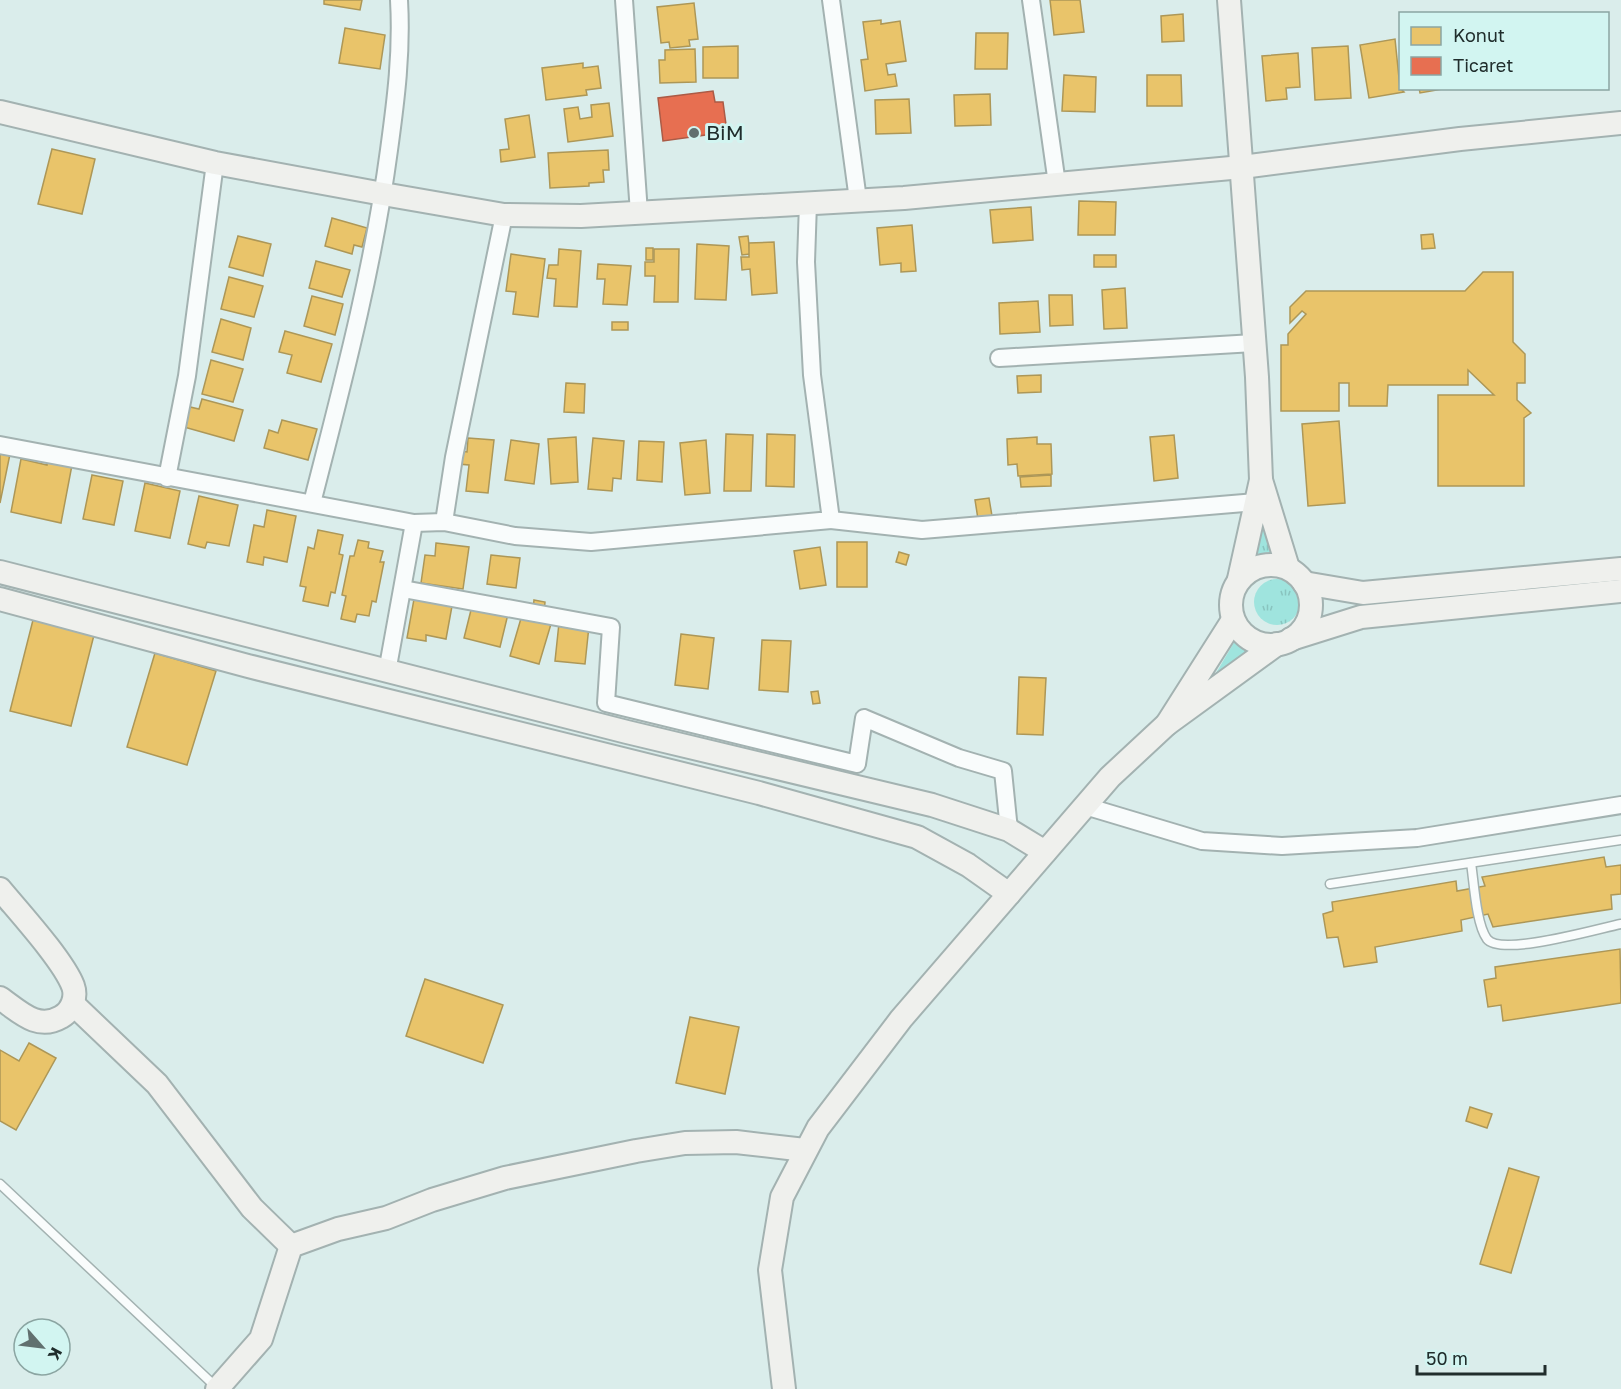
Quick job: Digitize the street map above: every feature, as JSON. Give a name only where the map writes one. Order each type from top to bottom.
[{"type":"main road","points":[[1229,0],[1254,343],[1259,491],[1239,579],[1230,604],[1233,620],[1248,638],[1260,644],[1284,642],[1361,617],[1621,591]]},
{"type":"main road","points":[[0,112],[215,163],[383,194],[504,215],[581,216],[858,200],[1057,184],[1242,167],[1460,139],[1621,123]]},
{"type":"main road","points":[[784,1389],[770,1270],[782,1197],[818,1128],[901,1019],[1110,777],[1167,724],[1306,625],[1311,600],[1296,575],[1259,491]]},
{"type":"main road","points":[[1239,579],[1249,570],[1262,565],[1275,564],[1296,575],[1364,594],[1621,569]]},
{"type":"main road","points":[[0,572],[387,672],[932,805],[1009,830],[1045,852]]},
{"type":"main road","points":[[0,598],[248,666],[759,793],[917,837],[968,866],[1009,894]]},
{"type":"main road","points":[[1167,724],[1233,620]]},
{"type":"main road","points":[[0,889],[65,971],[74,987],[73,1004],[65,1015],[51,1023],[34,1022],[0,998]]},
{"type":"main road","points":[[73,1004],[157,1084],[252,1208],[291,1246]]},
{"type":"main road","points":[[291,1246],[338,1229],[386,1218],[432,1200],[505,1178],[636,1151],[686,1143],[736,1142],[805,1150]]},
{"type":"main road","points":[[217,1389],[261,1339],[291,1246]]},
{"type":"street","points":[[312,503],[360,315],[383,194],[401,61],[399,0]]},
{"type":"street","points":[[624,0],[639,213]]},
{"type":"street","points":[[831,0],[858,200]]},
{"type":"street","points":[[1031,0],[1057,184]]},
{"type":"street","points":[[167,478],[187,376],[215,163]]},
{"type":"street","points":[[808,203],[806,262],[812,375],[831,520]]},
{"type":"street","points":[[444,522],[454,457],[504,215]]},
{"type":"street","points":[[999,358],[1254,343]]},
{"type":"street","points":[[0,445],[414,523],[444,522],[515,536],[591,542],[831,520],[922,530],[1259,491]]},
{"type":"street","points":[[387,672],[414,523]]},
{"type":"street","points":[[403,590],[611,627],[606,703],[856,764],[864,718],[959,758],[1004,771],[1009,830]]},
{"type":"street","points":[[1085,806],[1202,841],[1282,846],[1417,838],[1621,805]]},
{"type":"lane","points":[[1330,884],[1621,842]]},
{"type":"lane","points":[[1471,863],[1482,931],[1488,941],[1497,946],[1516,946],[1621,924]]},
{"type":"lane","points":[[0,1184],[217,1389]]},
{"type":"green space","points":[[1260,515],[1271,552],[1257,554]]},
{"type":"green space","points":[[1277,579],[1293,586],[1300,602],[1293,618],[1277,625],[1261,618],[1254,602],[1261,586]]},
{"type":"green space","points":[[1236,639],[1252,650],[1209,685]]},
{"type":"building: Konut","points":[[324,0],[362,0],[360,10],[324,4]]},
{"type":"building: Konut","points":[[1050,0],[1080,0],[1084,32],[1054,35]]},
{"type":"building: Konut","points":[[694,3],[698,39],[689,40],[690,46],[670,48],[669,42],[661,43],[657,7]]},
{"type":"building: Konut","points":[[1183,14],[1184,41],[1162,42],[1161,16]]},
{"type":"building: Konut","points":[[881,20],[881,24],[900,21],[906,61],[886,64],[888,75],[895,74],[897,86],[865,91],[861,60],[868,59],[863,22]]},
{"type":"building: Konut","points":[[345,28],[385,35],[380,69],[339,63]]},
{"type":"building: Konut","points":[[976,33],[1008,33],[1007,69],[975,69]]},
{"type":"building: Konut","points":[[1395,39],[1399,90],[1404,92],[1369,98],[1360,45]]},
{"type":"building: Konut","points":[[738,46],[738,78],[703,78],[703,47]]},
{"type":"building: Konut","points":[[1348,46],[1351,98],[1315,100],[1312,48]]},
{"type":"building: Konut","points":[[695,49],[696,82],[660,83],[659,60],[665,60],[665,50]]},
{"type":"building: Konut","points":[[1298,53],[1300,87],[1286,88],[1287,99],[1266,101],[1262,56]]},
{"type":"building: Konut","points":[[583,63],[583,68],[598,66],[601,88],[586,90],[587,95],[546,100],[542,68]]},
{"type":"building: Konut","points":[[1064,75],[1096,77],[1095,112],[1062,111]]},
{"type":"building: Konut","points":[[1147,75],[1181,75],[1182,106],[1147,106]]},
{"type":"building: Konut","points":[[1419,90],[1437,90],[1420,93]]},
{"type":"building: Konut","points":[[990,94],[991,125],[955,126],[954,95]]},
{"type":"building: Konut","points":[[909,99],[911,133],[876,134],[875,100]]},
{"type":"building: Konut","points":[[609,103],[613,136],[568,142],[564,109],[578,107],[580,119],[592,117],[591,105]]},
{"type":"building: Konut","points":[[529,115],[535,157],[501,162],[500,150],[509,149],[505,119]]},
{"type":"building: Konut","points":[[52,149],[95,159],[82,214],[38,204]]},
{"type":"building: Konut","points":[[608,150],[609,170],[603,170],[604,182],[589,183],[589,186],[550,188],[548,153]]},
{"type":"building: Konut","points":[[1079,201],[1116,202],[1115,235],[1078,235]]},
{"type":"building: Konut","points":[[1031,207],[1033,240],[993,243],[990,210]]},
{"type":"building: Konut","points":[[332,218],[367,228],[362,247],[354,245],[352,254],[325,246]]},
{"type":"building: Konut","points":[[912,225],[916,271],[901,272],[901,263],[880,265],[877,228]]},
{"type":"building: Konut","points":[[1433,234],[1435,248],[1422,249],[1421,235]]},
{"type":"building: Konut","points":[[238,236],[271,244],[263,276],[229,267]]},
{"type":"building: Konut","points":[[748,236],[750,254],[742,255],[739,237]]},
{"type":"building: Konut","points":[[774,242],[777,293],[752,295],[750,269],[742,270],[741,257],[749,257],[749,243]]},
{"type":"building: Konut","points":[[697,244],[729,246],[726,300],[695,299]]},
{"type":"building: Konut","points":[[646,248],[653,248],[653,260],[646,260]]},
{"type":"building: Konut","points":[[559,249],[581,251],[577,307],[554,306],[556,279],[547,278],[549,265],[558,265]]},
{"type":"building: Konut","points":[[654,249],[679,249],[678,302],[654,302],[655,276],[645,276],[645,262],[654,262]]},
{"type":"building: Konut","points":[[511,254],[545,259],[538,317],[513,314],[516,292],[506,291]]},
{"type":"building: Konut","points":[[1094,255],[1116,255],[1116,267],[1094,267]]},
{"type":"building: Konut","points":[[316,261],[350,270],[342,297],[309,288]]},
{"type":"building: Konut","points":[[598,264],[631,266],[627,305],[603,304],[605,279],[597,279]]},
{"type":"building: Konut","points":[[1483,272],[1513,272],[1513,342],[1525,354],[1525,383],[1517,383],[1517,400],[1531,413],[1524,418],[1524,486],[1438,486],[1438,395],[1494,395],[1468,370],[1468,385],[1388,385],[1387,406],[1349,406],[1349,383],[1339,383],[1339,411],[1281,411],[1281,345],[1288,345],[1288,334],[1306,314],[1302,311],[1290,323],[1290,307],[1306,291],[1465,291]]},
{"type":"building: Konut","points":[[229,277],[263,286],[254,317],[221,309]]},
{"type":"building: Konut","points":[[1125,288],[1127,328],[1104,329],[1102,290]]},
{"type":"building: Konut","points":[[1049,295],[1072,295],[1073,325],[1050,326]]},
{"type":"building: Konut","points":[[312,296],[343,304],[335,335],[304,326]]},
{"type":"building: Konut","points":[[1038,301],[1040,332],[1000,334],[999,303]]},
{"type":"building: Konut","points":[[221,319],[251,328],[243,360],[212,352]]},
{"type":"building: Konut","points":[[612,322],[628,322],[628,330],[612,330]]},
{"type":"building: Konut","points":[[285,331],[332,344],[321,382],[287,373],[292,355],[279,352]]},
{"type":"building: Konut","points":[[211,360],[243,369],[233,402],[202,394]]},
{"type":"building: Konut","points":[[1041,375],[1041,392],[1018,393],[1017,376]]},
{"type":"building: Konut","points":[[566,383],[585,384],[584,413],[564,412]]},
{"type":"building: Konut","points":[[202,399],[243,410],[234,441],[184,427],[190,407],[199,409]]},
{"type":"building: Konut","points":[[282,420],[317,429],[308,460],[264,448],[269,430],[278,433]]},
{"type":"building: Konut","points":[[1339,421],[1345,503],[1308,506],[1302,424]]},
{"type":"building: Konut","points":[[726,434],[753,435],[751,491],[724,491]]},
{"type":"building: Konut","points":[[767,434],[795,435],[794,487],[766,486]]},
{"type":"building: Konut","points":[[1174,435],[1178,478],[1154,481],[1150,437]]},
{"type":"building: Konut","points":[[576,437],[578,482],[551,484],[548,439]]},
{"type":"building: Konut","points":[[1037,437],[1037,444],[1051,444],[1052,474],[1018,476],[1017,464],[1008,465],[1007,439]]},
{"type":"building: Konut","points":[[468,438],[494,440],[488,493],[466,491],[469,465],[458,464],[460,451],[467,452]]},
{"type":"building: Konut","points":[[593,438],[624,441],[621,479],[613,478],[612,491],[588,489]]},
{"type":"building: Konut","points":[[511,440],[539,444],[534,484],[505,480]]},
{"type":"building: Konut","points":[[706,440],[710,493],[685,495],[680,443]]},
{"type":"building: Konut","points":[[639,441],[664,442],[662,482],[637,480]]},
{"type":"building: Konut","points":[[0,451],[10,454],[0,503]]},
{"type":"building: Konut","points":[[21,459],[47,465],[48,460],[72,465],[61,523],[11,512]]},
{"type":"building: Konut","points":[[92,475],[123,481],[114,525],[83,519]]},
{"type":"building: Konut","points":[[1051,475],[1051,486],[1021,487],[1020,477]]},
{"type":"building: Konut","points":[[145,483],[180,491],[170,538],[135,531]]},
{"type":"building: Konut","points":[[199,496],[238,505],[229,546],[207,542],[205,548],[188,544]]},
{"type":"building: Konut","points":[[989,498],[992,516],[978,519],[975,500]]},
{"type":"building: Konut","points":[[267,510],[296,516],[287,562],[264,557],[263,565],[247,562],[254,525],[264,527]]},
{"type":"building: Konut","points":[[318,530],[343,535],[339,554],[343,555],[335,593],[331,592],[328,606],[303,601],[306,587],[300,586],[308,547],[314,549]]},
{"type":"building: Konut","points":[[358,540],[369,542],[368,548],[383,551],[380,562],[384,562],[376,602],[372,601],[369,616],[357,614],[355,622],[341,619],[346,596],[342,595],[350,556],[354,556]]},
{"type":"building: Konut","points":[[837,542],[867,542],[867,587],[837,587]]},
{"type":"building: Konut","points":[[436,543],[469,547],[463,589],[421,583],[425,555],[435,556]]},
{"type":"building: Konut","points":[[820,547],[826,585],[800,589],[794,551]]},
{"type":"building: Konut","points":[[899,552],[909,555],[906,565],[896,562]]},
{"type":"building: Konut","points":[[491,555],[520,558],[516,588],[487,584]]},
{"type":"building: Konut","points":[[414,599],[452,606],[446,639],[426,635],[426,641],[407,638]]},
{"type":"building: Konut","points":[[534,600],[545,602],[544,612],[533,610]]},
{"type":"building: Konut","points":[[472,606],[508,614],[500,647],[464,638]]},
{"type":"building: Konut","points":[[522,615],[551,624],[539,664],[510,656]]},
{"type":"building: Konut","points":[[33,620],[94,635],[71,726],[10,711]]},
{"type":"building: Konut","points":[[559,623],[589,626],[585,664],[555,661]]},
{"type":"building: Konut","points":[[681,634],[714,638],[708,689],[675,685]]},
{"type":"building: Konut","points":[[762,640],[791,641],[788,692],[759,690]]},
{"type":"building: Konut","points":[[155,653],[216,671],[187,765],[127,747]]},
{"type":"building: Konut","points":[[1019,677],[1046,678],[1043,735],[1017,734]]},
{"type":"building: Konut","points":[[818,691],[820,703],[813,704],[811,692]]},
{"type":"building: Konut","points":[[1604,857],[1606,867],[1621,865],[1621,894],[1611,895],[1612,909],[1493,927],[1488,914],[1461,920],[1462,931],[1375,947],[1377,962],[1344,967],[1338,937],[1327,938],[1323,914],[1333,911],[1332,902],[1456,881],[1457,891],[1485,886],[1482,877]]},
{"type":"building: Konut","points":[[1620,949],[1621,1003],[1503,1021],[1501,1005],[1488,1007],[1484,980],[1496,978],[1495,967]]},
{"type":"building: Konut","points":[[425,979],[503,1005],[483,1063],[406,1036]]},
{"type":"building: Konut","points":[[690,1017],[739,1027],[725,1094],[676,1083]]},
{"type":"building: Konut","points":[[29,1043],[56,1058],[16,1130],[0,1121],[0,1050],[19,1061]]},
{"type":"building: Konut","points":[[1470,1107],[1492,1114],[1487,1128],[1466,1121]]},
{"type":"building: Konut","points":[[1509,1168],[1539,1177],[1511,1273],[1480,1264]]},
{"type":"building: Ticaret","points":[[713,91],[715,102],[723,102],[727,132],[663,141],[658,98]]},
{"type":"place","name":"BiM","points":[[694,133]]}]
